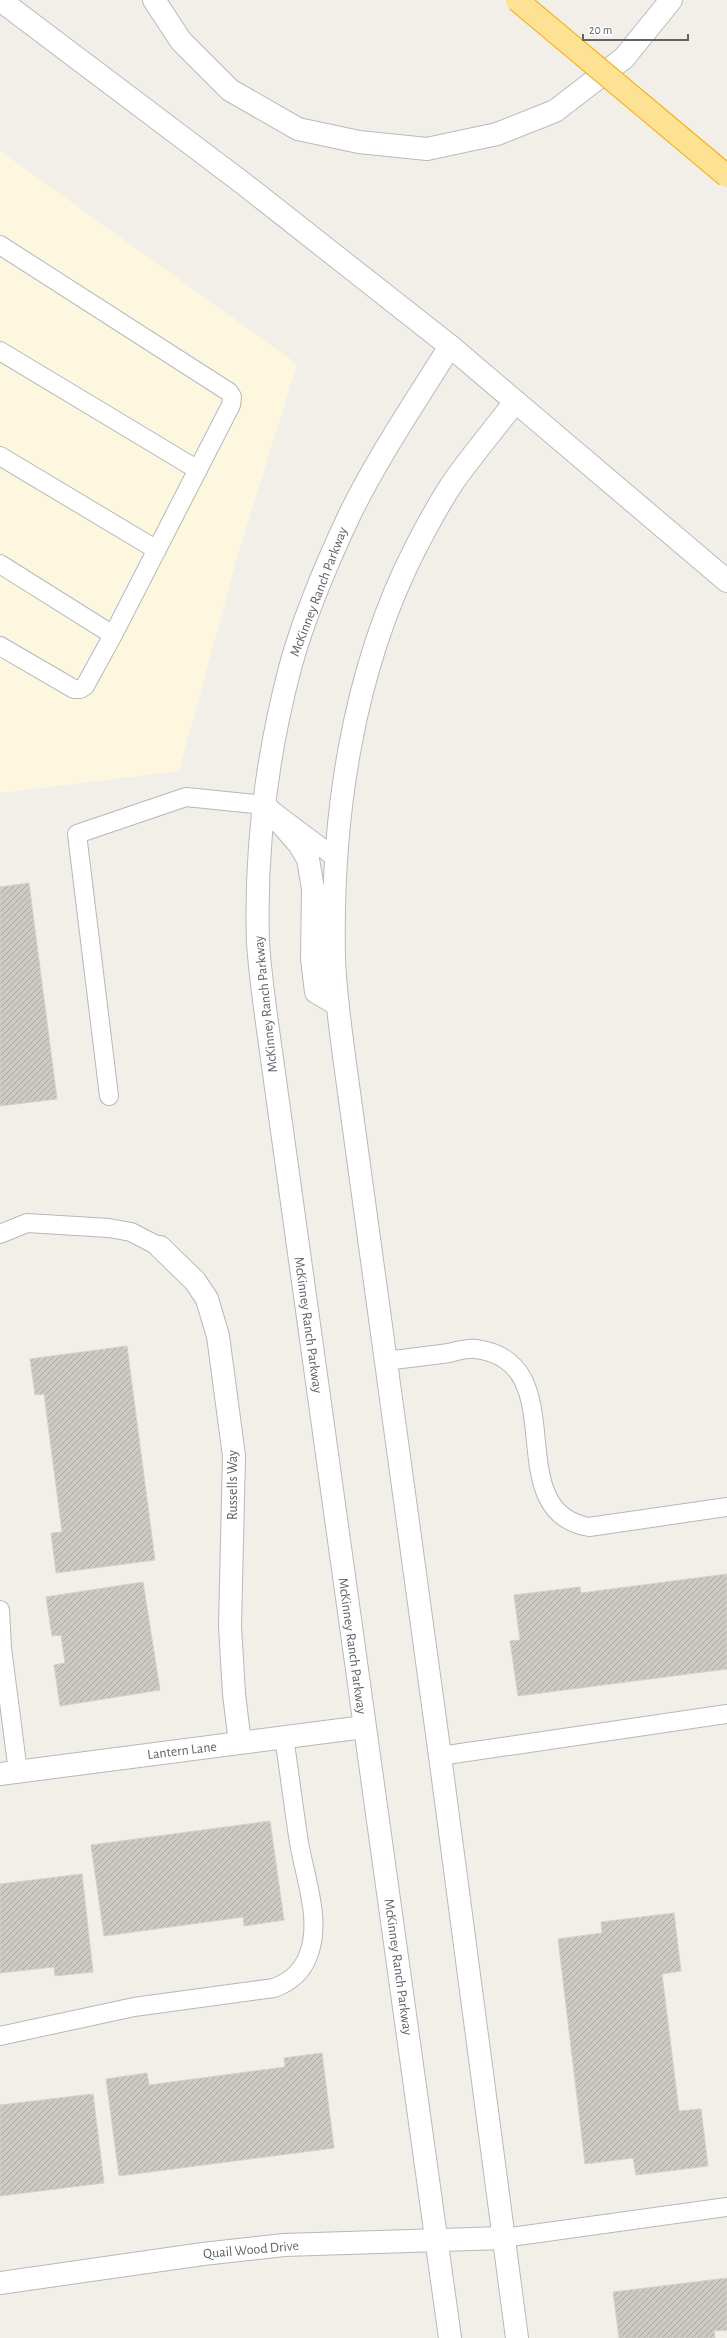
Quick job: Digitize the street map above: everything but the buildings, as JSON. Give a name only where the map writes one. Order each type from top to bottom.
[{"type":"highway","points":[[516,0],[727,176]]},
{"type":"main road","points":[[0,0],[244,184],[450,346],[514,403],[727,581]]},
{"type":"main road","points":[[154,0],[181,42],[230,90],[298,129],[359,142],[427,149],[497,134],[555,111],[624,58],[671,0]]},
{"type":"main road","name":"McKinney Ranch Parkway","points":[[450,346],[364,488],[320,584],[304,623],[290,669],[265,805],[258,904],[258,944],[263,996],[450,2338]]},
{"type":"main road","points":[[514,403],[456,478],[415,548],[386,617],[363,691],[351,740],[342,797],[337,859],[334,959],[338,1005],[518,2338]]},
{"type":"main road","points":[[265,805],[299,844],[308,859],[313,889],[312,959],[316,992],[338,1005]]},
{"type":"main road","name":"Russells Way","points":[[160,1247],[195,1281],[207,1299],[218,1336],[234,1456],[230,1626],[234,1694],[240,1743]]},
{"type":"main road","name":"Lantern Lane","points":[[9,1773],[364,1727]]},
{"type":"main road","name":"Quail Wood Drive","points":[[0,2283],[203,2254],[276,2246],[437,2242],[504,2238]]},
{"type":"lane","points":[[0,245],[229,392],[232,397],[231,405],[198,470],[113,635],[84,686],[80,689],[74,689],[0,646]]},
{"type":"lane","points":[[0,351],[198,470]]},
{"type":"lane","points":[[0,456],[157,550]]},
{"type":"lane","points":[[0,564],[113,635]]},
{"type":"lane","points":[[109,1096],[77,834],[186,797],[265,805],[337,859]]},
{"type":"lane","points":[[0,1234],[27,1223],[109,1228],[131,1232],[160,1247]]},
{"type":"lane","points":[[386,1361],[475,1349],[496,1355],[510,1362],[523,1376],[529,1396],[543,1490],[556,1510],[564,1518],[577,1525],[589,1526],[727,1507]]},
{"type":"lane","points":[[0,1610],[9,1773]]},
{"type":"lane","points":[[440,1756],[727,1714]]},
{"type":"lane","points":[[0,2036],[119,2010],[274,1988],[286,1984],[295,1976],[308,1955],[313,1924],[298,1837],[284,1737]]},
{"type":"lane","points":[[504,2238],[727,2207]]},
{"type":"shaded area","points":[[0,151],[297,364],[239,551],[179,771],[0,793]]}]
